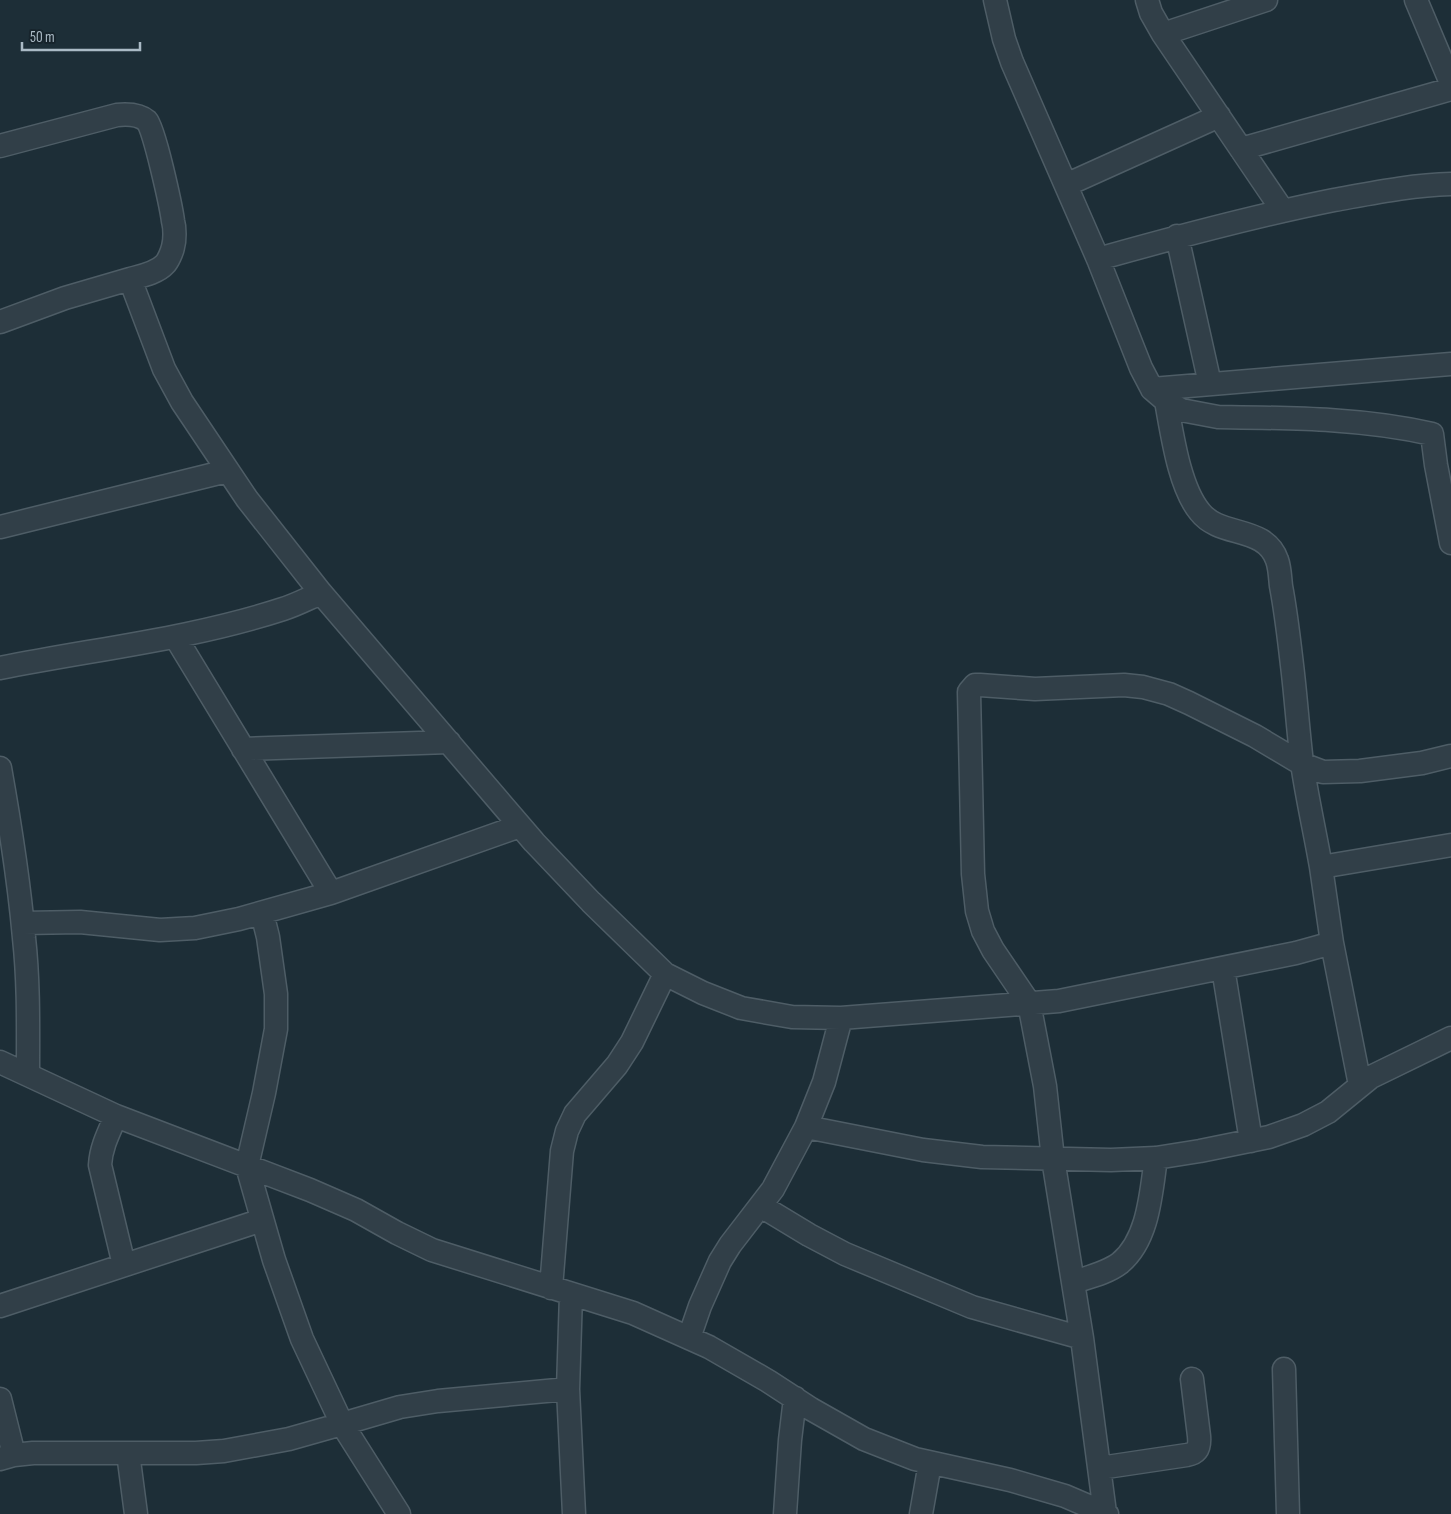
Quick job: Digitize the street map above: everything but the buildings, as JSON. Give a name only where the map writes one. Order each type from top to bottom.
[{"type":"street","points":[[995,0],[1004,39],[1012,62],[1098,259],[1134,353],[1159,395],[1180,469],[1190,496],[1200,512],[1208,520],[1265,542],[1271,548],[1277,561],[1286,613],[1302,764],[1321,867],[1332,943],[1360,1085]]},
{"type":"street","points":[[1147,0],[1151,13],[1163,34],[1283,211]]},
{"type":"street","points":[[1163,34],[1266,0]]},
{"type":"street","points":[[1416,0],[1451,83]]},
{"type":"street","points":[[1241,149],[1451,89]]},
{"type":"street","points":[[0,146],[118,115],[132,115],[142,118],[150,125],[174,223],[173,248],[164,265],[151,273],[65,298],[0,322]]},
{"type":"street","points":[[1066,185],[1219,116]]},
{"type":"street","points":[[1098,259],[1177,236],[1283,211],[1412,187],[1451,184]]},
{"type":"street","points":[[1177,236],[1210,384]]},
{"type":"street","points":[[130,279],[164,369],[182,402],[247,499],[321,593],[520,826],[591,902],[665,974],[702,993],[741,1008],[792,1017],[841,1018],[1059,1001],[1296,954],[1332,943]]},
{"type":"street","points":[[1159,395],[1210,384],[1451,364]]},
{"type":"street","points":[[1159,395],[1181,410],[1218,417],[1338,420],[1374,423],[1442,435],[1436,465],[1451,543]]},
{"type":"street","points":[[0,527],[227,471]]},
{"type":"street","points":[[0,668],[120,646],[176,638],[285,609],[321,593]]},
{"type":"street","points":[[176,638],[331,893]]},
{"type":"street","points":[[1106,1514],[1074,1282],[1053,1159],[1044,1086],[1029,1004],[993,950],[983,931],[977,911],[973,874],[971,812],[970,688],[980,684],[1035,689],[1124,685],[1144,687],[1169,694],[1189,703],[1254,736],[1302,764],[1323,772],[1360,772],[1422,763],[1451,756]]},
{"type":"street","points":[[243,749],[448,742]]},
{"type":"street","points":[[0,768],[14,849],[22,923],[28,1028],[28,1074]]},
{"type":"street","points":[[22,923],[80,922],[160,930],[194,928],[262,913],[331,893],[520,826]]},
{"type":"street","points":[[1321,867],[1451,844]]},
{"type":"street","points":[[262,913],[268,936],[276,994],[276,1029],[264,1093],[246,1166],[274,1260],[302,1339],[342,1424],[399,1514]]},
{"type":"street","points":[[1223,968],[1251,1141]]},
{"type":"street","points":[[574,1514],[561,1291],[562,1151],[567,1131],[576,1114],[612,1071],[632,1042],[665,974]]},
{"type":"street","points":[[689,1338],[700,1306],[720,1261],[782,1174],[806,1127],[824,1082],[841,1018]]},
{"type":"street","points":[[806,1127],[923,1150],[982,1157],[1053,1159],[1156,1158],[1269,1137],[1312,1121],[1328,1112],[1371,1076],[1451,1038]]},
{"type":"street","points":[[0,1062],[116,1116],[310,1190],[356,1210],[432,1250],[633,1313],[718,1352],[864,1439],[915,1459],[1010,1480],[1056,1493],[1106,1514]]},
{"type":"street","points":[[116,1116],[104,1142],[100,1156],[100,1165],[124,1265]]},
{"type":"street","points":[[1074,1282],[1105,1272],[1120,1262],[1130,1251],[1142,1229],[1150,1204],[1156,1158]]},
{"type":"street","points":[[761,1206],[845,1254],[962,1303],[1082,1338]]},
{"type":"street","points":[[0,1306],[262,1220]]},
{"type":"street","points":[[1284,1369],[1288,1514]]},
{"type":"street","points":[[1100,1468],[1193,1454],[1198,1450],[1200,1445],[1192,1379]]},
{"type":"street","points":[[0,1399],[7,1457],[33,1453],[196,1453],[224,1451],[289,1439],[400,1407],[438,1401],[568,1389]]},
{"type":"street","points":[[785,1514],[795,1398]]},
{"type":"street","points":[[128,1453],[136,1514]]},
{"type":"street","points":[[921,1514],[930,1463]]}]
